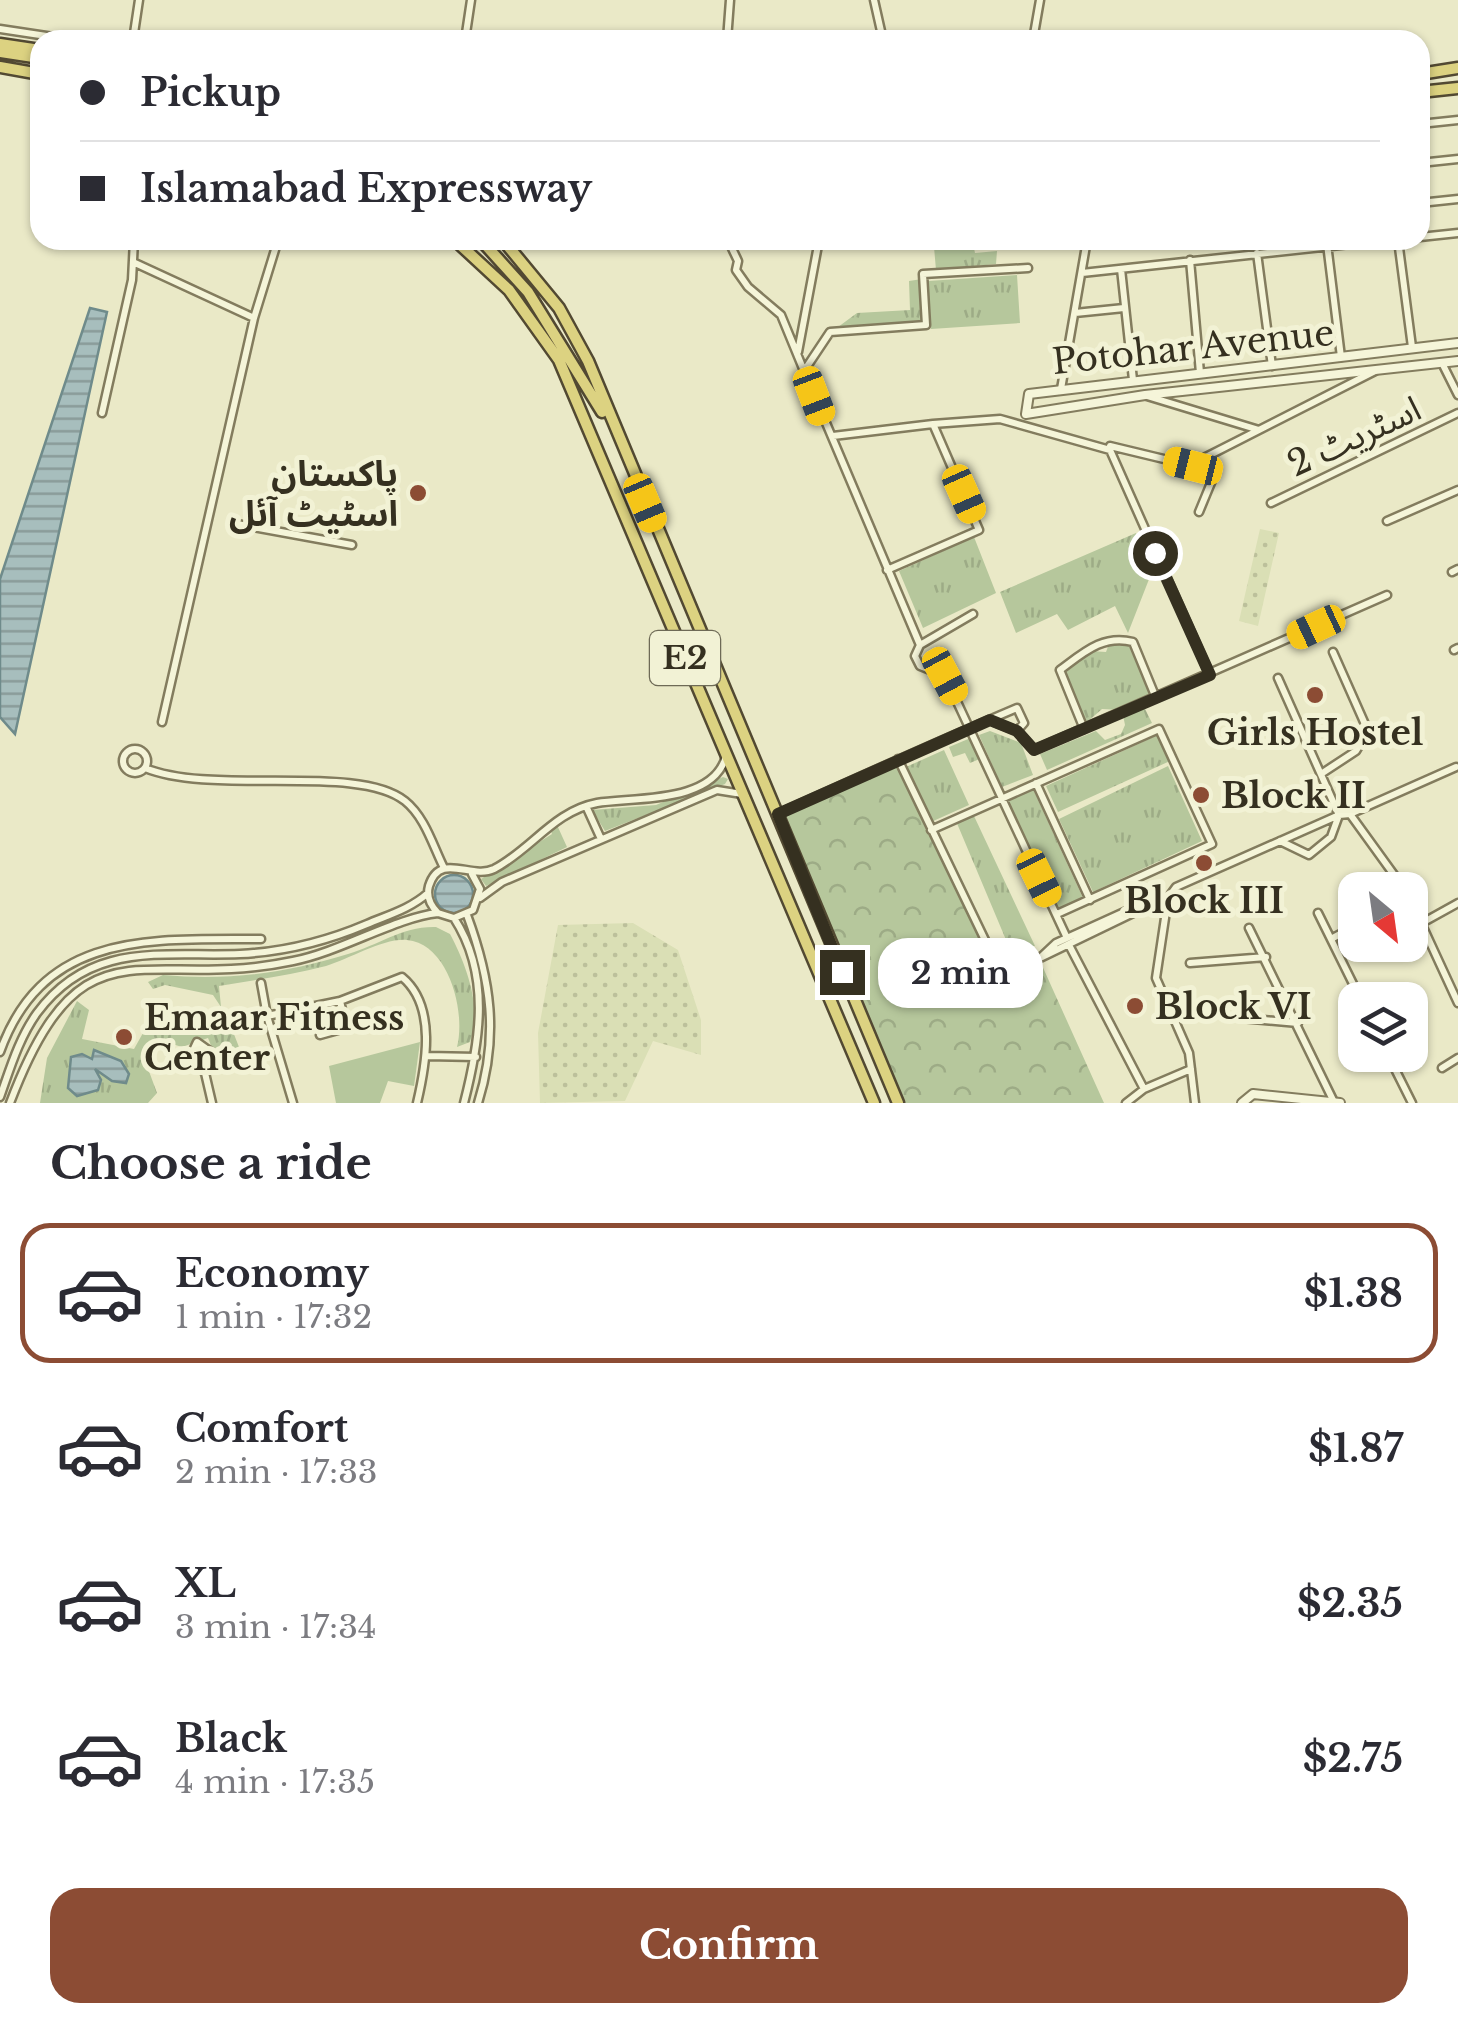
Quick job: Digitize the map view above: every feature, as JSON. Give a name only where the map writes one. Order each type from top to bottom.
[{"type":"highway","points":[[0,44],[30,48]]},
{"type":"highway","points":[[0,52],[30,56]]},
{"type":"highway","points":[[1430,69],[1458,66]]},
{"type":"highway","points":[[0,68],[30,72]]},
{"type":"highway","points":[[1430,90],[1458,88]]},
{"type":"highway","name":"E2","points":[[466,250],[509,290],[559,360],[874,1103]]},
{"type":"highway","points":[[490,250],[552,326],[616,435]]},
{"type":"highway","points":[[511,250],[559,308],[588,361],[616,435]]},
{"type":"highway","name":"E2","points":[[616,435],[898,1103]]},
{"type":"street","points":[[134,30],[139,0]]},
{"type":"street","points":[[466,30],[471,0]]},
{"type":"street","points":[[728,30],[730,0]]},
{"type":"street","points":[[874,0],[881,30]]},
{"type":"street","points":[[1035,30],[1040,0]]},
{"type":"street","points":[[0,29],[30,33]]},
{"type":"street","points":[[1430,123],[1458,120]]},
{"type":"street","points":[[1430,162],[1458,159]]},
{"type":"street","points":[[1430,202],[1458,199]]},
{"type":"street","points":[[1430,236],[1458,233]]},
{"type":"street","points":[[102,412],[135,263],[134,250]]},
{"type":"street","points":[[162,722],[254,318],[275,250]]},
{"type":"street","points":[[733,250],[738,261],[736,270],[748,287],[782,315],[920,645]]},
{"type":"street","points":[[798,354],[817,250]]},
{"type":"street","points":[[1062,389],[1085,250]]},
{"type":"street","points":[[1082,273],[1280,250]]},
{"type":"street","points":[[1328,250],[1341,358]]},
{"type":"street","points":[[1399,250],[1412,347]]},
{"type":"street","points":[[1257,253],[1272,366]]},
{"type":"street","points":[[1190,260],[1200,373]]},
{"type":"street","points":[[135,263],[254,318]]},
{"type":"street","points":[[804,371],[830,332],[926,325],[924,274],[1028,268]]},
{"type":"street","points":[[1121,269],[1133,380]]},
{"type":"street","points":[[1075,313],[1124,308]]},
{"type":"street","name":"Potohar Avenue","points":[[1458,343],[1029,394],[1026,414],[1144,395],[1458,361]]},
{"type":"street","points":[[1442,363],[1458,395]]},
{"type":"street","points":[[1202,459],[1382,367]]},
{"type":"street","points":[[1144,395],[1260,430]]},
{"type":"street","name":"اسٹریٹ 2","points":[[1271,503],[1458,414]]},
{"type":"street","points":[[833,436],[1000,419],[1193,466],[1213,478],[1199,512]]},
{"type":"street","points":[[888,570],[979,530],[933,424]]},
{"type":"street","points":[[1104,444],[1210,675]]},
{"type":"street","points":[[1387,521],[1458,490]]},
{"type":"street","points":[[237,524],[352,545]]},
{"type":"street","points":[[990,720],[1017,731],[1034,750],[1387,595]]},
{"type":"street","points":[[973,614],[920,645],[915,656],[920,666],[945,676],[972,727],[1068,941],[1144,1089]]},
{"type":"street","points":[[1084,729],[1060,670],[1096,644],[1120,638],[1133,642],[1156,698]]},
{"type":"street","points":[[1320,774],[1356,751],[1368,731],[1333,652]]},
{"type":"street","points":[[1278,678],[1339,815],[1331,836],[1309,855],[1299,854],[1280,841]]},
{"type":"street","points":[[778,814],[1016,708],[1024,723],[1017,731]]},
{"type":"street","points":[[931,830],[1159,729],[1212,844],[1057,914]]},
{"type":"street","points":[[438,913],[428,893],[430,882],[444,868],[455,866],[472,874],[493,869],[558,820],[586,806],[667,797],[714,776],[726,754]]},
{"type":"street","points":[[898,760],[996,963],[1012,968],[1164,899],[1176,887],[1456,767]]},
{"type":"street","points":[[145,768],[182,780],[380,788],[412,808],[444,868]]},
{"type":"street","points":[[1036,783],[1090,900]]},
{"type":"street","points":[[10,1103],[39,1032],[63,1002],[96,980],[141,967],[286,963],[438,913],[454,918],[467,915],[479,898],[502,882],[717,790],[743,795]]},
{"type":"street","points":[[586,806],[601,839]]},
{"type":"street","points":[[1350,814],[1393,872]]},
{"type":"street","points":[[472,874],[479,898]]},
{"type":"street","points":[[0,1098],[25,1032],[38,1012],[73,980],[112,960],[164,951],[237,954],[306,944],[412,906],[428,893]]},
{"type":"street","points":[[1164,899],[1156,978],[1189,1053],[1196,1103]]},
{"type":"street","points":[[1428,920],[1458,904]]},
{"type":"street","points":[[1318,913],[1352,982]]},
{"type":"street","points":[[467,915],[486,966],[493,1018],[488,1071],[478,1103]]},
{"type":"street","points":[[454,918],[473,952],[480,1019],[476,1057],[464,1103]]},
{"type":"street","points":[[1250,928],[1337,1103]]},
{"type":"street","points":[[1331,939],[1338,935]]},
{"type":"street","points":[[1428,936],[1458,1004]]},
{"type":"street","points":[[0,1052],[7,1031],[38,990],[64,968],[107,948],[152,940],[261,939]]},
{"type":"street","points":[[107,948],[112,960]]},
{"type":"street","points":[[1190,963],[1266,958]]},
{"type":"street","points":[[267,1016],[340,1001],[402,977],[418,1001],[427,1056],[417,1103]]},
{"type":"street","points":[[261,983],[293,1103]]},
{"type":"street","points":[[340,1001],[346,1027]]},
{"type":"street","points":[[320,1035],[381,1018]]},
{"type":"street","points":[[1241,1018],[1299,1023]]},
{"type":"street","points":[[204,1073],[211,1052],[197,1042],[190,1057],[204,1073],[212,1103]]},
{"type":"street","points":[[427,1056],[476,1057]]},
{"type":"street","points":[[1442,1068],[1458,1058]]},
{"type":"street","points":[[1126,1103],[1144,1089],[1191,1069]]},
{"type":"street","points":[[1396,1072],[1412,1103]]},
{"type":"street","points":[[1242,1103],[1252,1094],[1337,1103]]},
{"type":"green space","points":[[934,250],[997,251],[996,264],[936,270]]},
{"type":"green space","points":[[1017,275],[1020,323],[931,329],[928,281]]},
{"type":"green space","points":[[922,279],[924,323],[834,330],[857,313],[910,310],[909,281]]},
{"type":"green space","points":[[1260,529],[1279,533],[1258,626],[1239,621]]},
{"type":"green space","points":[[1136,533],[1153,569],[1128,633],[1115,606],[1068,630],[1057,614],[1016,633],[1000,592]]},
{"type":"green space","points":[[974,537],[996,593],[923,628],[899,571]]},
{"type":"green space","points":[[1109,644],[1128,644],[1151,696],[1120,710],[1102,709],[1086,723],[1064,674],[1091,651],[1106,652]]},
{"type":"green space","points":[[1144,707],[1152,723],[1047,770],[1040,754],[1096,731],[1105,740],[1121,734],[1125,725],[1123,715]]},
{"type":"green space","points":[[990,731],[1021,743],[1033,775],[1002,787],[979,735]]},
{"type":"green space","points":[[1158,735],[1170,761],[1058,812],[1046,786]]},
{"type":"green space","points":[[973,737],[982,758],[970,763],[965,753],[953,757],[949,747]]},
{"type":"green space","points":[[944,750],[969,805],[931,822],[906,767]]},
{"type":"green space","points":[[898,759],[996,967],[1015,971],[1040,961],[1104,1103],[904,1103],[780,819]]},
{"type":"green space","points":[[1168,766],[1202,841],[1093,892],[1059,819]]},
{"type":"green space","points":[[723,777],[728,779],[725,784],[605,831],[592,810],[656,805]]},
{"type":"green space","points":[[1033,789],[1083,898],[1057,909],[1008,800]]},
{"type":"green space","points":[[974,816],[1035,946],[1009,947],[956,821]]},
{"type":"green space","points":[[557,825],[567,847],[486,886],[481,879],[552,834],[550,829]]},
{"type":"green space","points":[[633,923],[678,950],[701,1020],[701,1055],[653,1041],[625,1101],[540,1103],[538,1033],[558,925]]},
{"type":"green space","points":[[436,927],[450,934],[474,1001],[470,1042],[457,1047],[459,1016],[444,966],[422,944],[407,940],[377,946],[326,966],[219,986],[221,1007],[213,995],[165,985],[153,989],[148,982],[163,975],[211,977],[279,971],[348,954],[401,933]]},
{"type":"green space","points":[[77,1001],[89,1010],[82,1039],[134,1049],[152,1017],[207,1029],[226,1014],[239,1047],[216,1058],[208,1038],[182,1047],[169,1043],[143,1055],[157,1093],[148,1103],[40,1103],[47,1058]]},
{"type":"green space","points":[[420,1042],[414,1086],[388,1081],[380,1103],[336,1103],[329,1066]]},
{"type":"water","points":[[90,308],[107,312],[15,734],[0,717],[0,579]]},
{"type":"water","points":[[454,875],[467,881],[473,894],[467,907],[454,913],[441,907],[435,894],[441,881]]},
{"type":"water","points":[[94,1050],[121,1061],[129,1074],[126,1083],[112,1081],[95,1069],[101,1080],[98,1090],[77,1096],[68,1088],[71,1057],[82,1054],[92,1059]]},
{"type":"place","name":"پاکستان اسٹیٹ آئل","points":[[418,493]]},
{"type":"place","name":"Girls Hostel","points":[[1315,695]]},
{"type":"place","name":"Block II","points":[[1201,795]]},
{"type":"place","name":"Block III","points":[[1204,863]]},
{"type":"place","name":"Block VI","points":[[1135,1006]]},
{"type":"place","name":"Emaar Fitness Center","points":[[124,1037]]},
{"type":"route","points":[[842,972],[778,814],[990,720],[1017,731],[1034,750],[1210,675],[1155,553]]}]
